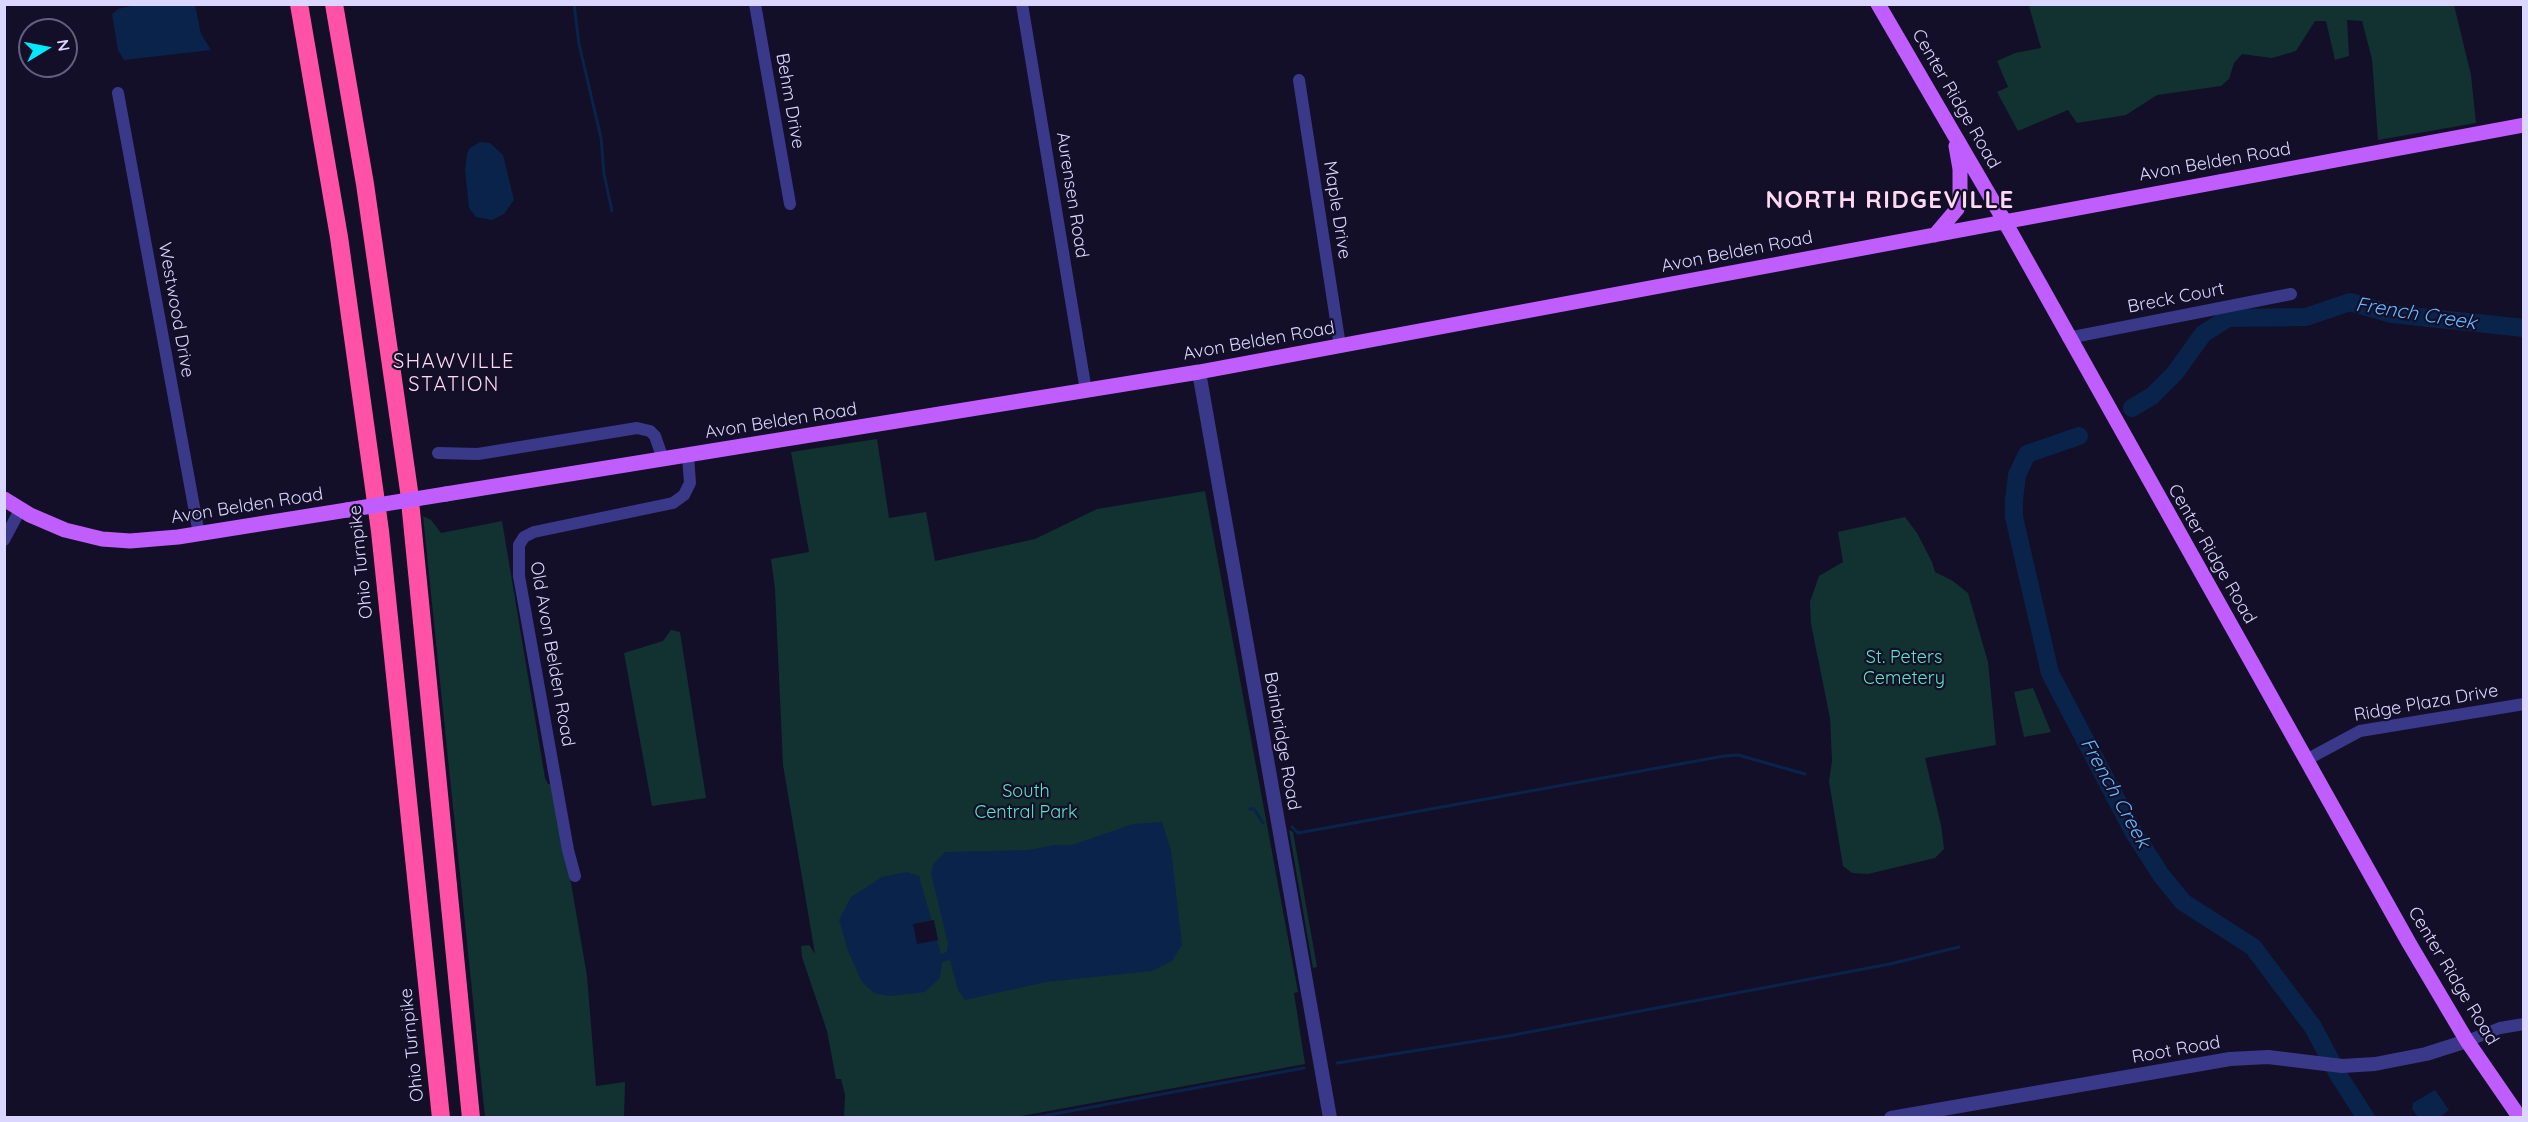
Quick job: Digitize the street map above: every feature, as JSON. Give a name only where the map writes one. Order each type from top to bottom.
[{"type":"highway","name":"Ohio Turnpike","points":[[299,4],[339,237],[380,531],[441,1118]]},
{"type":"highway","points":[[334,4],[365,184],[409,491],[471,1118]]},
{"type":"main road","name":"Center Ridge Road","points":[[1878,4],[2005,222],[2306,760],[2467,1041],[2520,1118]]},
{"type":"main road","name":"Avon Belden Road","points":[[4,499],[20,510],[58,528],[102,539],[141,541],[199,534],[1199,372],[2523,126]]},
{"type":"main road","points":[[1935,235],[1957,210],[1960,196],[1960,169],[1954,135]]},
{"type":"street","name":"Behm Drive","points":[[755,4],[790,204]]},
{"type":"street","name":"Aurensen Road","points":[[1022,4],[1086,391]]},
{"type":"street","name":"Maple Drive","points":[[1299,80],[1340,346]]},
{"type":"street","name":"Westwood Drive","points":[[118,93],[199,534]]},
{"type":"street","name":"Breck Court","points":[[2068,338],[2290,294]]},
{"type":"street","name":"Bainbridge Road","points":[[1199,372],[1330,1118]]},
{"type":"street","points":[[438,453],[478,454],[637,428],[650,431],[655,436],[663,459]]},
{"type":"street","name":"Old Avon Belden Road","points":[[576,876],[568,850],[521,587],[517,558],[519,545],[524,537],[534,532],[661,506],[680,499],[690,483],[688,456]]},
{"type":"street","points":[[4,540],[20,510]]},
{"type":"street","name":"Ridge Plaza Drive","points":[[2306,760],[2360,731],[2523,704]]},
{"type":"street","points":[[2467,1041],[2500,1028],[2523,1024]]},
{"type":"street","name":"Root Road","points":[[1891,1118],[2230,1059],[2276,1057],[2342,1066],[2375,1065],[2410,1059],[2467,1041]]},
{"type":"green space","points":[[2035,4],[2454,5],[2471,75],[2476,123],[2378,140],[2372,59],[2362,21],[2347,20],[2349,56],[2335,60],[2326,21],[2315,21],[2296,51],[2272,58],[2242,54],[2234,63],[2229,79],[2221,86],[2157,95],[2126,115],[2077,123],[2068,110],[2018,131],[1997,92],[2008,87],[1997,61],[2015,53],[2041,48],[2029,6]]},
{"type":"green space","name":"South Central Park","points":[[877,439],[889,518],[926,512],[935,561],[1035,539],[1097,509],[1205,491],[1298,992],[1294,993],[1305,1064],[1016,1117],[844,1117],[845,1095],[841,1079],[836,1079],[827,1031],[802,957],[801,946],[809,945],[815,954],[783,765],[775,589],[771,559],[809,552],[791,452]]},
{"type":"green space","points":[[423,516],[431,520],[441,533],[502,521],[545,778],[548,784],[554,784],[587,976],[596,1086],[625,1082],[624,1117],[485,1117]]},
{"type":"green space","name":"St. Peters Cemetery","points":[[1905,517],[1917,533],[1935,572],[1953,581],[1968,593],[1988,662],[1996,745],[1925,758],[1941,825],[1944,849],[1935,858],[1868,874],[1852,873],[1843,866],[1829,781],[1832,761],[1830,718],[1811,624],[1810,602],[1819,576],[1843,562],[1838,532]]},
{"type":"green space","points":[[671,630],[680,632],[706,798],[652,806],[624,653],[663,641]]},
{"type":"green space","points":[[2033,688],[2051,732],[2024,737],[2014,692]]},
{"type":"green space","points":[[1289,830],[1293,832],[1317,967],[1313,968]]},
{"type":"water","points":[[140,4],[195,5],[201,34],[211,50],[124,60],[118,50],[112,14],[118,9]]},
{"type":"water","points":[[480,142],[490,143],[503,155],[514,200],[504,214],[492,220],[476,217],[469,208],[465,170],[467,154],[470,148]]},
{"type":"water","points":[[1162,822],[1171,850],[1182,945],[1172,961],[1152,971],[1046,982],[965,1000],[958,990],[950,960],[942,962],[940,978],[925,992],[890,996],[874,993],[862,982],[848,951],[839,920],[851,897],[882,877],[907,872],[919,876],[941,954],[947,952],[948,944],[931,873],[934,863],[945,852],[1028,850],[1056,845],[1072,845],[1133,824]]},
{"type":"water","points":[[2435,1090],[2449,1110],[2440,1117],[2418,1117],[2412,1109],[2413,1103]]},
{"type":"pier","points":[[934,920],[938,940],[917,944],[913,924]]},
{"type":"waterway","points":[[574,4],[579,44],[601,138],[604,174],[612,211]]},
{"type":"waterway","name":"French Creek","points":[[2132,408],[2152,396],[2175,373],[2203,334],[2228,318],[2306,317],[2350,302],[2392,314],[2524,328]]},
{"type":"waterway","name":"French Creek","points":[[2079,436],[2027,454],[2017,475],[2014,517],[2050,673],[2134,833],[2161,875],[2183,902],[2253,947],[2313,1027],[2339,1076],[2366,1118]]},
{"type":"waterway","points":[[1292,827],[1298,833],[1724,756],[1738,755],[1805,774]]},
{"type":"waterway","points":[[1250,809],[1254,809],[1263,823]]},
{"type":"waterway","points":[[1337,1063],[1508,1036],[1890,964],[1959,947]]},
{"type":"waterway","points":[[1032,1118],[1304,1068]]},
{"type":"district","name":"NORTH RIDGEVILLE","points":[[1890,201]]},
{"type":"district","name":"SHAWVILLE STATION","points":[[454,374]]}]
